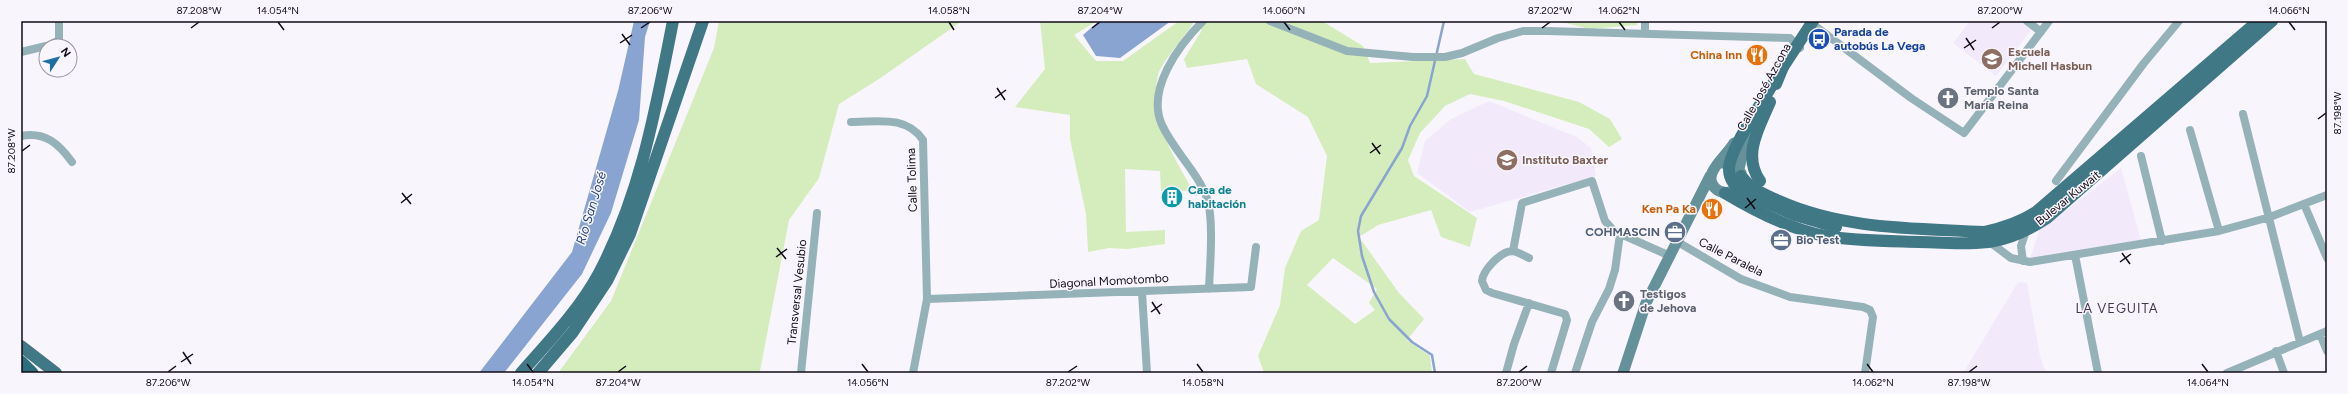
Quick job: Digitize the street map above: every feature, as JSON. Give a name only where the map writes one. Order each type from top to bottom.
[{"type":"highway","points":[[21,362],[32,373]]},
{"type":"main road","points":[[521,373],[564,324],[598,274],[620,229],[646,154],[673,21]]},
{"type":"main road","name":"Bulevar Kuwait","points":[[1740,173],[1754,190],[1804,212],[1865,225],[1984,232],[2021,222],[2067,187],[2258,21]]},
{"type":"main road","name":"Bulevar Kuwait","points":[[1724,193],[1750,208],[1824,235],[1854,240],[1991,243],[2026,231],[2078,193],[2272,21]]},
{"type":"main road","points":[[1814,22],[1783,67],[1733,153],[1729,170],[1730,176],[1736,186],[1749,195],[1794,215],[1891,240]]},
{"type":"main road","name":"Calle José Azcona","points":[[1720,163],[1797,44],[1814,22]]},
{"type":"main road","points":[[538,373],[573,332],[607,281],[630,234],[700,23]]},
{"type":"main road","name":"Calle José Azcona","points":[[1740,173],[1741,160],[1759,118],[1797,44]]},
{"type":"main road","points":[[1783,67],[1751,154],[1752,167],[1760,181],[1766,187],[1828,217]]},
{"type":"main road","points":[[1623,373],[1646,303],[1676,241],[1700,198],[1714,167],[1720,163],[1729,162],[1740,173],[1739,186],[1735,190],[1700,198]]},
{"type":"main road","points":[[1710,176],[1714,186],[1724,193]]},
{"type":"main road","points":[[21,346],[56,373]]},
{"type":"street","points":[[59,21],[59,38]]},
{"type":"street","points":[[1203,21],[1195,29],[1163,77],[1158,90],[1158,107],[1162,125],[1207,199],[1209,214],[1208,289]]},
{"type":"street","points":[[1270,21],[1347,51],[1378,55],[1442,57],[1462,53],[1498,38],[1523,31],[1790,38],[1797,44]]},
{"type":"street","points":[[1645,21],[1645,34]]},
{"type":"street","points":[[2027,21],[2041,32]]},
{"type":"street","points":[[1814,22],[1911,98],[1964,133],[2049,21]]},
{"type":"street","points":[[2056,181],[2144,63],[2179,21]]},
{"type":"street","points":[[21,52],[38,48]]},
{"type":"street","points":[[2243,114],[2270,217],[2300,342]]},
{"type":"street","name":"Calle Tolima","points":[[851,122],[890,121],[908,124],[916,130],[922,140],[927,299],[913,373]]},
{"type":"street","points":[[2190,130],[2219,231]]},
{"type":"street","points":[[21,136],[34,134],[51,140],[60,145],[72,162]]},
{"type":"street","points":[[2141,156],[2162,241]]},
{"type":"street","points":[[1551,373],[1567,316],[1562,313],[1486,290],[1482,281],[1482,277],[1493,263],[1513,251],[1522,203],[1592,181],[1606,221],[1614,231],[1670,256]]},
{"type":"street","points":[[1991,243],[2011,258],[2030,262],[2219,231],[2270,217],[2327,195]]},
{"type":"street","points":[[2304,204],[2327,258]]},
{"type":"street","name":"Transversal Vesubio","points":[[801,373],[817,213]]},
{"type":"street","points":[[2023,261],[2021,246],[2026,231]]},
{"type":"street","points":[[1575,373],[1592,322],[1609,289],[1615,270],[1620,234]]},
{"type":"street","name":"Calle Paralela","points":[[1676,241],[1742,279],[1790,297],[1863,306],[1870,310],[1873,317],[1865,373]]},
{"type":"street","name":"Diagonal Momotombo","points":[[927,299],[1252,287],[1256,247]]},
{"type":"street","points":[[1513,251],[1529,258]]},
{"type":"street","points":[[2075,255],[2098,373]]},
{"type":"street","points":[[1142,292],[1147,373]]},
{"type":"street","points":[[1506,373],[1514,344],[1529,303]]},
{"type":"street","points":[[2233,372],[2276,351],[2323,333],[2327,351]]},
{"type":"street","points":[[2276,351],[2284,373]]},
{"type":"shaded area","name":"Escuela Michell Hasbun","points":[[1970,21],[2022,21],[2032,29],[1996,76],[1953,43]]},
{"type":"shaded area","name":"Instituto Baxter","points":[[1489,101],[1577,137],[1591,148],[1596,176],[1470,212],[1417,173],[1425,141],[1451,119]]},
{"type":"shaded area","points":[[2121,168],[2141,240],[2030,259],[2039,231]]},
{"type":"shaded area","points":[[2018,282],[2027,283],[2040,356],[2046,373],[1963,373]]},
{"type":"green space","points":[[719,21],[962,21],[879,79],[839,104],[819,178],[789,220],[760,371],[757,373],[558,373],[611,301],[714,48]]},
{"type":"green space","points":[[1040,21],[1097,21],[1074,35],[1096,61],[1123,61],[1179,21],[1191,21],[1193,24],[1160,70],[1156,91],[1160,122],[1165,136],[1193,191],[1161,191],[1160,171],[1125,169],[1126,232],[1165,230],[1165,244],[1127,249],[1109,248],[1088,252],[1086,214],[1070,139],[1070,115],[1015,107],[1045,69]]},
{"type":"green space","points":[[1195,21],[1322,21],[1363,46],[1370,63],[1465,59],[1474,74],[1579,102],[1610,119],[1622,139],[1609,147],[1589,129],[1504,101],[1470,94],[1445,106],[1420,133],[1408,160],[1414,176],[1477,218],[1470,247],[1441,237],[1431,210],[1378,225],[1359,237],[1399,293],[1424,319],[1407,340],[1430,356],[1432,373],[1264,373],[1258,356],[1280,305],[1285,268],[1301,231],[1319,220],[1327,156],[1308,117],[1256,84],[1247,59],[1187,68],[1184,59],[1202,30]],"holes":[[[1333,258],[1377,289],[1369,303],[1375,310],[1355,324],[1307,285]]]},
{"type":"green space","points":[[1558,21],[1637,21],[1637,25],[1589,29]]},
{"type":"water","name":"Río San José","points":[[634,21],[650,21],[645,37],[639,120],[611,213],[582,274],[504,373],[479,373],[572,252],[618,91]]},
{"type":"water","points":[[1099,21],[1171,21],[1120,58],[1096,56],[1083,35]]},
{"type":"waterway","points":[[1435,373],[1432,355],[1412,342],[1389,319],[1374,292],[1362,256],[1358,231],[1361,216],[1402,148],[1410,126],[1427,96],[1444,21]]},
{"type":"place","name":"Parada de autobús La Vega","points":[[1819,39]]},
{"type":"place","name":"China Inn","points":[[1757,55]]},
{"type":"place","name":"Escuela Michell Hasbun","points":[[1992,59]]},
{"type":"place","name":"Templo Santa María Reina","points":[[1948,98]]},
{"type":"place","name":"Instituto Baxter","points":[[1507,160]]},
{"type":"place","name":"Casa de habitación","points":[[1172,197]]},
{"type":"place","name":"Ken Pa Ka","points":[[1712,209]]},
{"type":"place","name":"COHMASCIN","points":[[1675,232]]},
{"type":"place","name":"Bio Test","points":[[1781,240]]},
{"type":"place","name":"Testigos de Jehova","points":[[1624,301]]},
{"type":"district","name":"LA VEGUITA","points":[[2117,308]]}]
